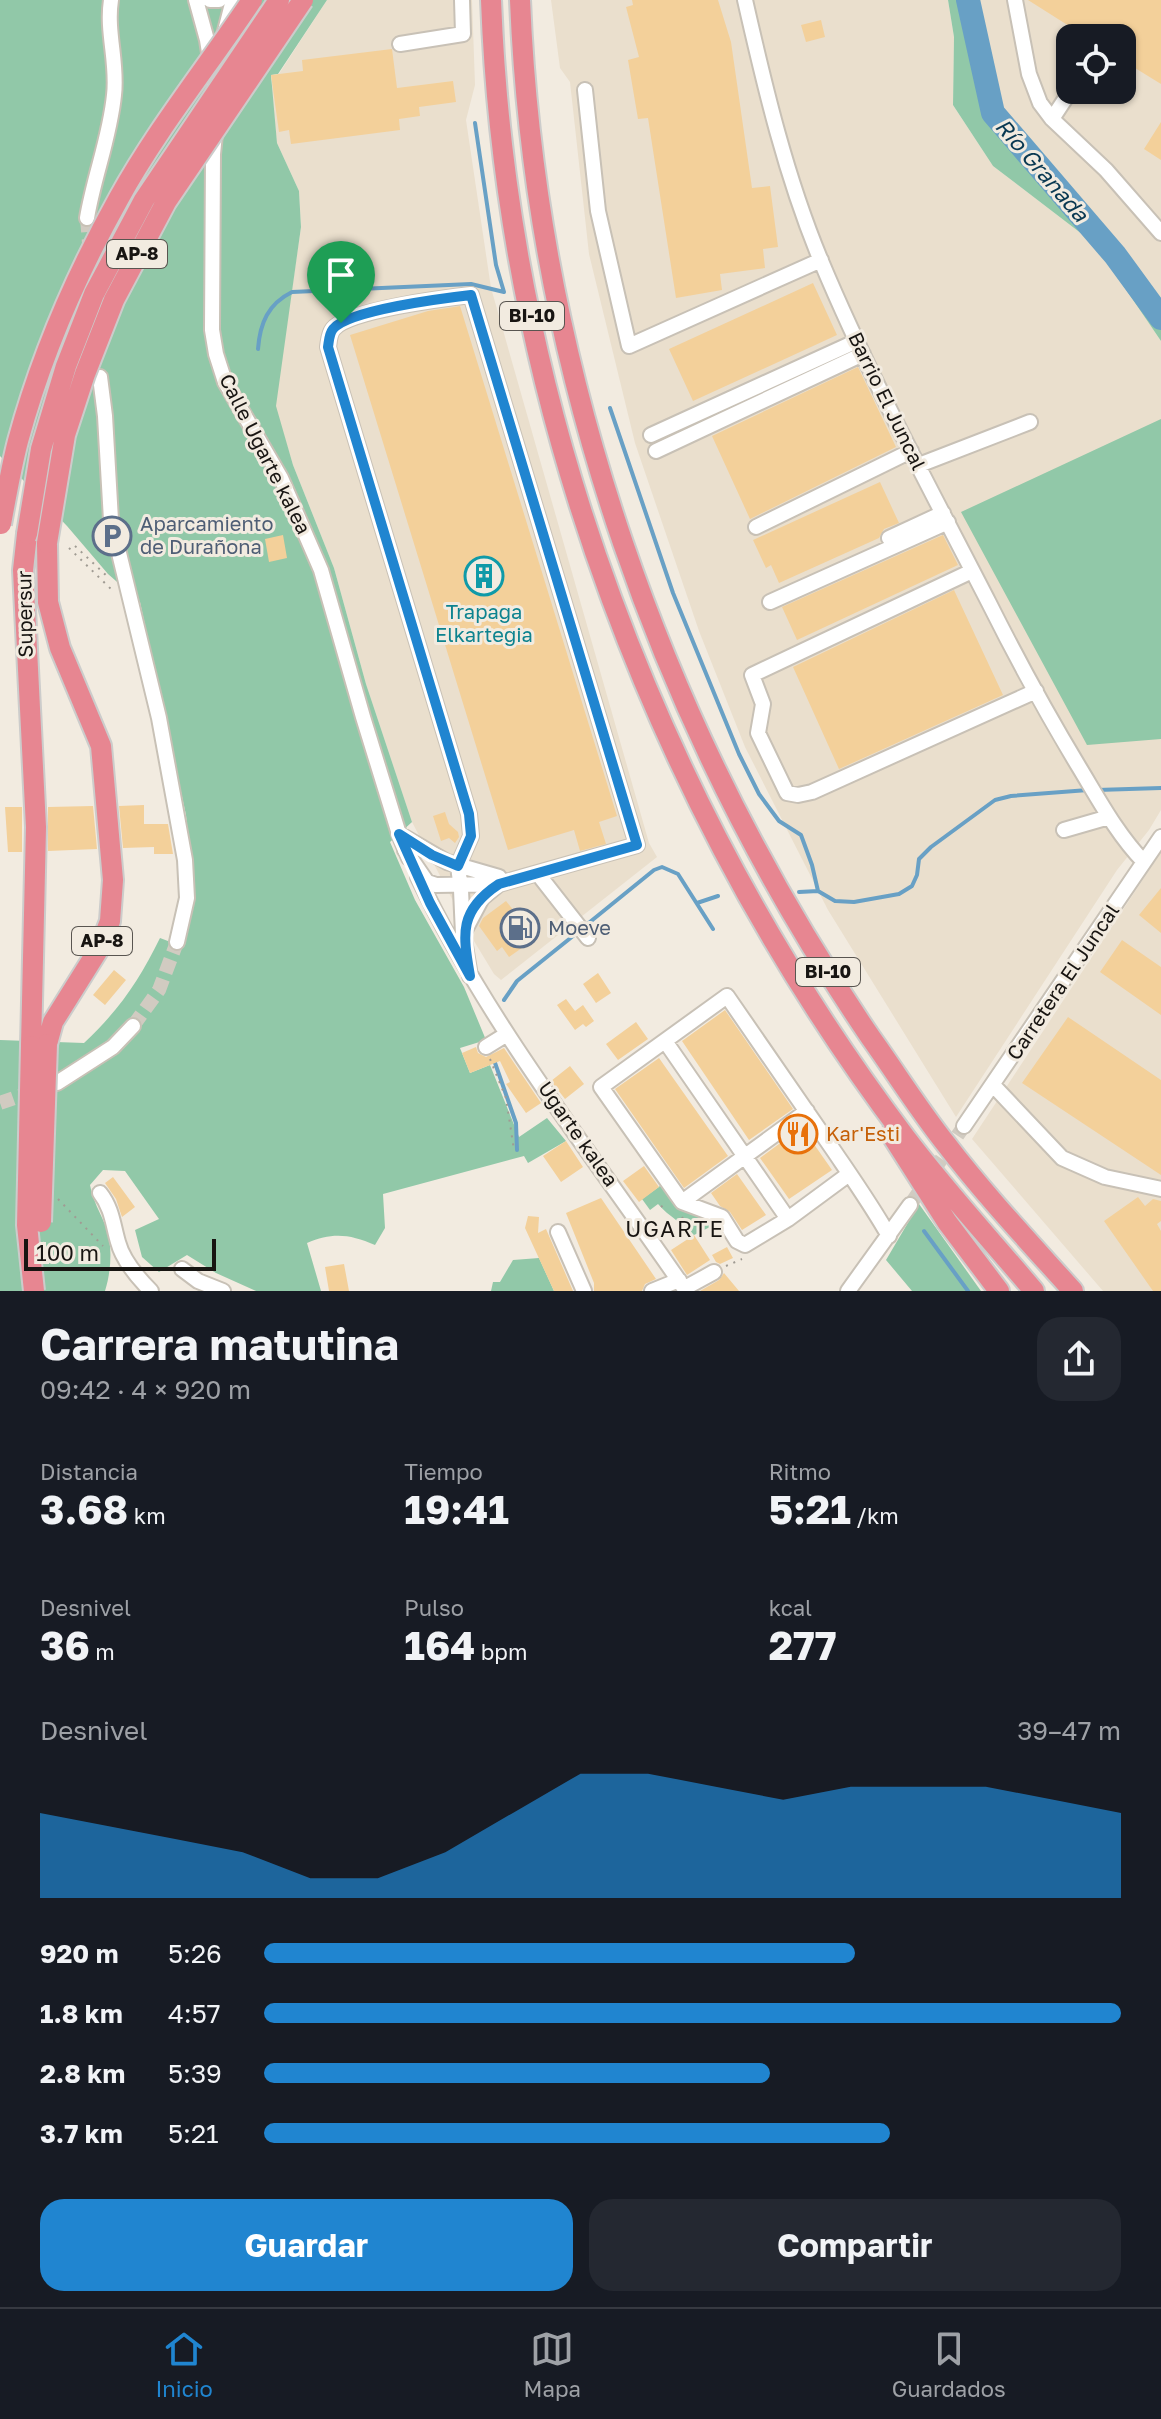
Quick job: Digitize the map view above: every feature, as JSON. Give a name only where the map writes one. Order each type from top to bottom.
[{"type":"highway","name":"AP-8","points":[[0,526],[18,441],[45,357],[74,285],[120,196],[252,0]]},
{"type":"highway","name":"Supersur","points":[[39,1045],[36,827],[23,585],[27,534],[41,449],[66,366],[94,294],[144,200],[279,0]]},
{"type":"highway","name":"AP-8","points":[[34,1282],[41,1228],[39,1045],[100,947],[110,921],[113,880],[101,746],[60,648],[48,602],[47,543],[65,435],[114,300],[166,202],[303,0]]},
{"type":"highway","name":"BI-10","points":[[491,0],[504,149],[526,291],[561,439],[605,579],[656,708],[702,807],[767,928],[847,1053],[905,1137],[1034,1291]]},
{"type":"highway","name":"BI-10","points":[[520,0],[536,171],[570,356],[617,525],[677,685],[747,832],[837,987],[947,1146],[1073,1291]]},
{"type":"highway","points":[[847,1053],[901,1153],[947,1222],[999,1291]]},
{"type":"street","points":[[87,218],[93,181],[108,134],[115,91],[109,33],[111,0]]},
{"type":"street","name":"Calle Ugarte kalea","points":[[196,0],[213,74],[218,113],[213,154],[212,330],[216,354],[225,382],[281,478],[310,540],[332,604],[399,834],[470,976]]},
{"type":"street","points":[[210,0],[219,0]]},
{"type":"street","points":[[213,74],[233,0]]},
{"type":"street","points":[[400,44],[463,34],[462,0]]},
{"type":"street","name":"Barrio El Juncal","points":[[745,0],[768,103],[821,260],[860,348],[1036,691],[1109,817],[1144,862]]},
{"type":"street","points":[[1015,0],[1033,90],[1052,119],[1106,170],[1161,233]]},
{"type":"street","points":[[585,90],[598,211],[629,346],[821,260]]},
{"type":"street","points":[[1052,119],[1062,104]]},
{"type":"street","points":[[405,850],[427,882],[436,885],[499,884],[637,845],[471,295],[404,304],[341,323],[329,337],[328,347],[469,814],[471,836],[452,864],[429,875],[427,882],[428,893],[441,923]]},
{"type":"street","points":[[651,435],[860,348]]},
{"type":"street","points":[[656,451],[860,348]]},
{"type":"street","points":[[100,377],[111,520],[159,718],[185,860],[187,898],[177,942]]},
{"type":"street","points":[[919,465],[1030,422]]},
{"type":"street","points":[[756,527],[911,451]]},
{"type":"street","points":[[793,584],[945,517]]},
{"type":"street","points":[[770,602],[945,517]]},
{"type":"street","points":[[972,571],[752,675],[763,704],[758,733],[771,764],[787,793],[798,795],[812,792],[1036,691]]},
{"type":"street","points":[[1064,830],[1109,817]]},
{"type":"street","points":[[399,834],[452,864],[490,877],[520,879]]},
{"type":"street","name":"Carretera El Juncal","points":[[964,1126],[1161,837]]},
{"type":"street","points":[[452,864],[460,884],[463,934],[470,976]]},
{"type":"street","points":[[538,874],[588,938]]},
{"type":"street","points":[[463,934],[482,898],[499,884]]},
{"type":"street","name":"Ugarte kalea","points":[[470,976],[496,1041],[683,1287]]},
{"type":"street","points":[[849,1174],[788,1219],[745,1245],[737,1241],[722,1217],[682,1202],[601,1087],[727,996],[807,1111],[849,1174],[889,1236]]},
{"type":"street","points":[[57,1083],[113,1047],[133,1026]]},
{"type":"street","points":[[665,1041],[788,1219]]},
{"type":"street","points":[[993,1085],[1062,1158],[1105,1177],[1161,1189]]},
{"type":"street","points":[[682,1202],[807,1111]]},
{"type":"street","points":[[100,1193],[113,1218],[118,1246],[151,1291]]},
{"type":"street","points":[[848,1291],[910,1205]]},
{"type":"street","points":[[558,1232],[584,1291]]},
{"type":"street","points":[[182,1269],[198,1281],[223,1291]]},
{"type":"street","points":[[652,1291],[683,1287],[714,1272]]},
{"type":"path","points":[[75,546],[111,580]]},
{"type":"path","points":[[69,548],[115,592]]},
{"type":"path","points":[[496,1041],[514,1150]]},
{"type":"path","points":[[55,1195],[103,1246]]},
{"type":"shaded area","points":[[327,0],[472,0],[475,85],[466,120],[491,288],[649,843],[657,857],[501,980],[474,941],[412,822],[366,684],[334,568],[293,465],[275,406],[301,227],[299,191],[277,143],[271,86]]},
{"type":"shaded area","points":[[551,0],[948,0],[954,37],[953,105],[993,166],[1095,244],[1161,341],[1161,810],[1117,870],[956,1117],[828,910],[745,747],[699,631],[635,443],[589,254],[570,82],[560,68]]},
{"type":"shaded area","points":[[974,0],[1161,0],[1161,306],[1121,249],[1003,115]]},
{"type":"shaded area","points":[[1161,852],[1161,1291],[1103,1291],[972,1139]]},
{"type":"green space","points":[[0,0],[327,0],[278,74],[271,75],[277,143],[299,191],[301,227],[276,406],[293,465],[334,568],[366,684],[412,822],[390,842],[415,900],[464,987],[486,1040],[460,1048],[470,1073],[490,1065],[519,1137],[547,1118],[566,1141],[528,1163],[524,1156],[383,1194],[385,1228],[375,1245],[341,1236],[307,1243],[321,1291],[256,1291],[216,1273],[187,1255],[159,1272],[142,1257],[135,1230],[159,1219],[125,1171],[103,1170],[90,1185],[110,1242],[110,1267],[105,1291],[0,1291],[0,1040],[84,1043],[127,994],[160,938],[181,946],[190,856],[186,815],[140,602],[108,574],[0,456]]},
{"type":"green space","points":[[948,0],[974,0],[1003,115],[1122,249],[1161,306],[1161,341],[1095,244],[993,166],[953,105],[954,37]]},
{"type":"green space","points":[[1161,419],[1161,739],[1087,745],[961,512]]},
{"type":"green space","points":[[660,1186],[683,1211],[716,1224],[694,1235],[658,1204],[650,1210],[642,1199]]},
{"type":"green space","points":[[919,1204],[981,1291],[912,1291],[886,1260]]},
{"type":"green space","points":[[539,1258],[554,1291],[491,1291],[493,1282],[500,1282],[513,1260]]},
{"type":"building","points":[[632,0],[718,0],[731,42],[752,188],[770,186],[778,247],[763,249],[765,268],[720,274],[722,290],[676,298],[648,118],[638,119],[628,60],[639,57],[626,7],[633,5]]},
{"type":"building","points":[[1028,0],[1161,0],[1161,84],[1136,69],[1136,24],[1066,24]]},
{"type":"building","points":[[821,20],[825,37],[806,42],[801,25]]},
{"type":"building","points":[[392,49],[397,88],[453,81],[456,102],[419,107],[420,116],[399,119],[400,130],[291,144],[289,130],[279,132],[271,75],[303,71],[302,60]]},
{"type":"building","points":[[1161,122],[1161,160],[1144,149]]},
{"type":"building","points":[[813,283],[837,335],[693,401],[669,349]]},
{"type":"building","name":"Trapaga Elkartegia","points":[[460,306],[617,816],[599,822],[606,844],[580,851],[574,830],[508,850],[350,335],[428,311]]},
{"type":"building","points":[[858,367],[896,447],[750,519],[712,436]]},
{"type":"building","points":[[880,482],[899,523],[884,529],[879,538],[779,583],[771,565],[766,568],[753,540]]},
{"type":"building","points":[[283,535],[287,558],[269,562],[265,539]]},
{"type":"building","points":[[943,535],[958,565],[797,640],[782,607]]},
{"type":"building","points":[[954,590],[1003,695],[839,769],[793,667]]},
{"type":"building","points":[[144,805],[144,824],[168,824],[173,854],[154,854],[154,847],[123,848],[119,806]]},
{"type":"building","points":[[93,806],[97,849],[48,851],[48,807]]},
{"type":"building","points":[[5,807],[22,807],[22,852],[8,852]]},
{"type":"building","points":[[445,812],[449,824],[458,832],[455,843],[449,838],[441,841],[433,816]]},
{"type":"building","points":[[1161,888],[1161,933],[1139,915]]},
{"type":"building","points":[[506,901],[536,938],[509,957],[502,947],[497,951],[479,926],[483,918]]},
{"type":"building","points":[[1122,940],[1161,967],[1161,1015],[1100,972]]},
{"type":"building","points":[[114,970],[126,980],[105,1005],[93,995]]},
{"type":"building","points":[[598,973],[611,993],[596,1003],[583,984]]},
{"type":"building","points":[[566,999],[575,1011],[583,1005],[594,1021],[575,1030],[557,1005]]},
{"type":"building","points":[[725,1010],[793,1109],[749,1140],[682,1041]]},
{"type":"building","points":[[1068,1017],[1161,1080],[1161,1175],[1022,1083]]},
{"type":"building","points":[[636,1022],[648,1039],[618,1060],[606,1044]]},
{"type":"building","points":[[476,1047],[478,1053],[486,1057],[504,1048],[541,1103],[526,1113],[506,1084],[510,1082],[500,1061],[470,1073],[462,1053]]},
{"type":"building","points":[[659,1058],[728,1156],[684,1188],[615,1089]]},
{"type":"building","points":[[570,1066],[584,1084],[565,1099],[551,1081]]},
{"type":"building","points":[[802,1127],[832,1170],[789,1199],[760,1158]]},
{"type":"building","points":[[566,1141],[583,1167],[561,1182],[543,1156]]},
{"type":"building","points":[[644,1166],[659,1187],[639,1202],[623,1181]]},
{"type":"building","points":[[737,1174],[766,1215],[742,1230],[711,1193]]},
{"type":"building","points":[[113,1177],[135,1207],[122,1217],[116,1199],[105,1183]]},
{"type":"building","points":[[1138,1197],[1145,1206],[1153,1199],[1161,1201],[1161,1221],[1157,1224],[1161,1231],[1161,1291],[1153,1291],[1104,1221]]},
{"type":"building","points":[[601,1198],[656,1279],[645,1284],[642,1291],[594,1291],[594,1283],[566,1213]]},
{"type":"building","points":[[528,1216],[539,1217],[538,1233],[546,1229],[573,1291],[554,1291],[525,1228]]},
{"type":"building","points":[[694,1235],[710,1260],[687,1275],[671,1250]]},
{"type":"building","points":[[727,1247],[733,1258],[720,1264],[716,1262],[712,1255]]},
{"type":"building","points":[[344,1264],[349,1291],[329,1291],[325,1267]]},
{"type":"building","points":[[724,1273],[739,1291],[700,1291],[719,1280]]},
{"type":"waterway","name":"Río Granada","points":[[968,0],[993,113],[1115,255],[1161,318]]},
{"type":"waterway","points":[[258,349],[261,331],[271,308],[292,292],[471,284],[504,292],[496,265],[475,123]]},
{"type":"waterway","points":[[610,408],[673,593],[739,754],[759,794],[779,821],[801,835],[818,891]]},
{"type":"waterway","points":[[1097,790],[1161,788]]},
{"type":"waterway","points":[[799,892],[818,891],[835,901],[854,902],[899,894],[912,886],[919,859],[931,847],[995,800],[1088,790]]},
{"type":"waterway","points":[[585,926],[654,870],[662,867],[678,874],[713,929]]},
{"type":"waterway","points":[[697,903],[718,896]]},
{"type":"waterway","points":[[504,1000],[517,981],[578,932]]},
{"type":"waterway","points":[[494,1060],[516,1123],[517,1150]]},
{"type":"waterway","points":[[924,1231],[968,1291]]},
{"type":"tunnel","points":[[87,218],[93,293]]},
{"type":"tunnel","points":[[133,1026],[159,990],[177,942]]},
{"type":"tunnel","points":[[0,1103],[37,1090]]},
{"type":"tunnel","points":[[910,1205],[964,1126]]},
{"type":"place","name":"Aparcamiento de Durañona","points":[[112,536]]},
{"type":"place","name":"Trapaga Elkartegia","points":[[484,576]]},
{"type":"place","name":"Moeve","points":[[520,928]]},
{"type":"place","name":"Kar'Esti","points":[[798,1134]]},
{"type":"district","name":"UGARTE","points":[[675,1229]]},
{"type":"route","points":[[471,295],[637,845],[499,884],[489,891],[475,908],[463,934],[470,976],[430,903],[399,834],[432,855],[458,866],[471,836],[469,814],[328,347],[329,337],[341,323],[404,304],[471,295]]}]
